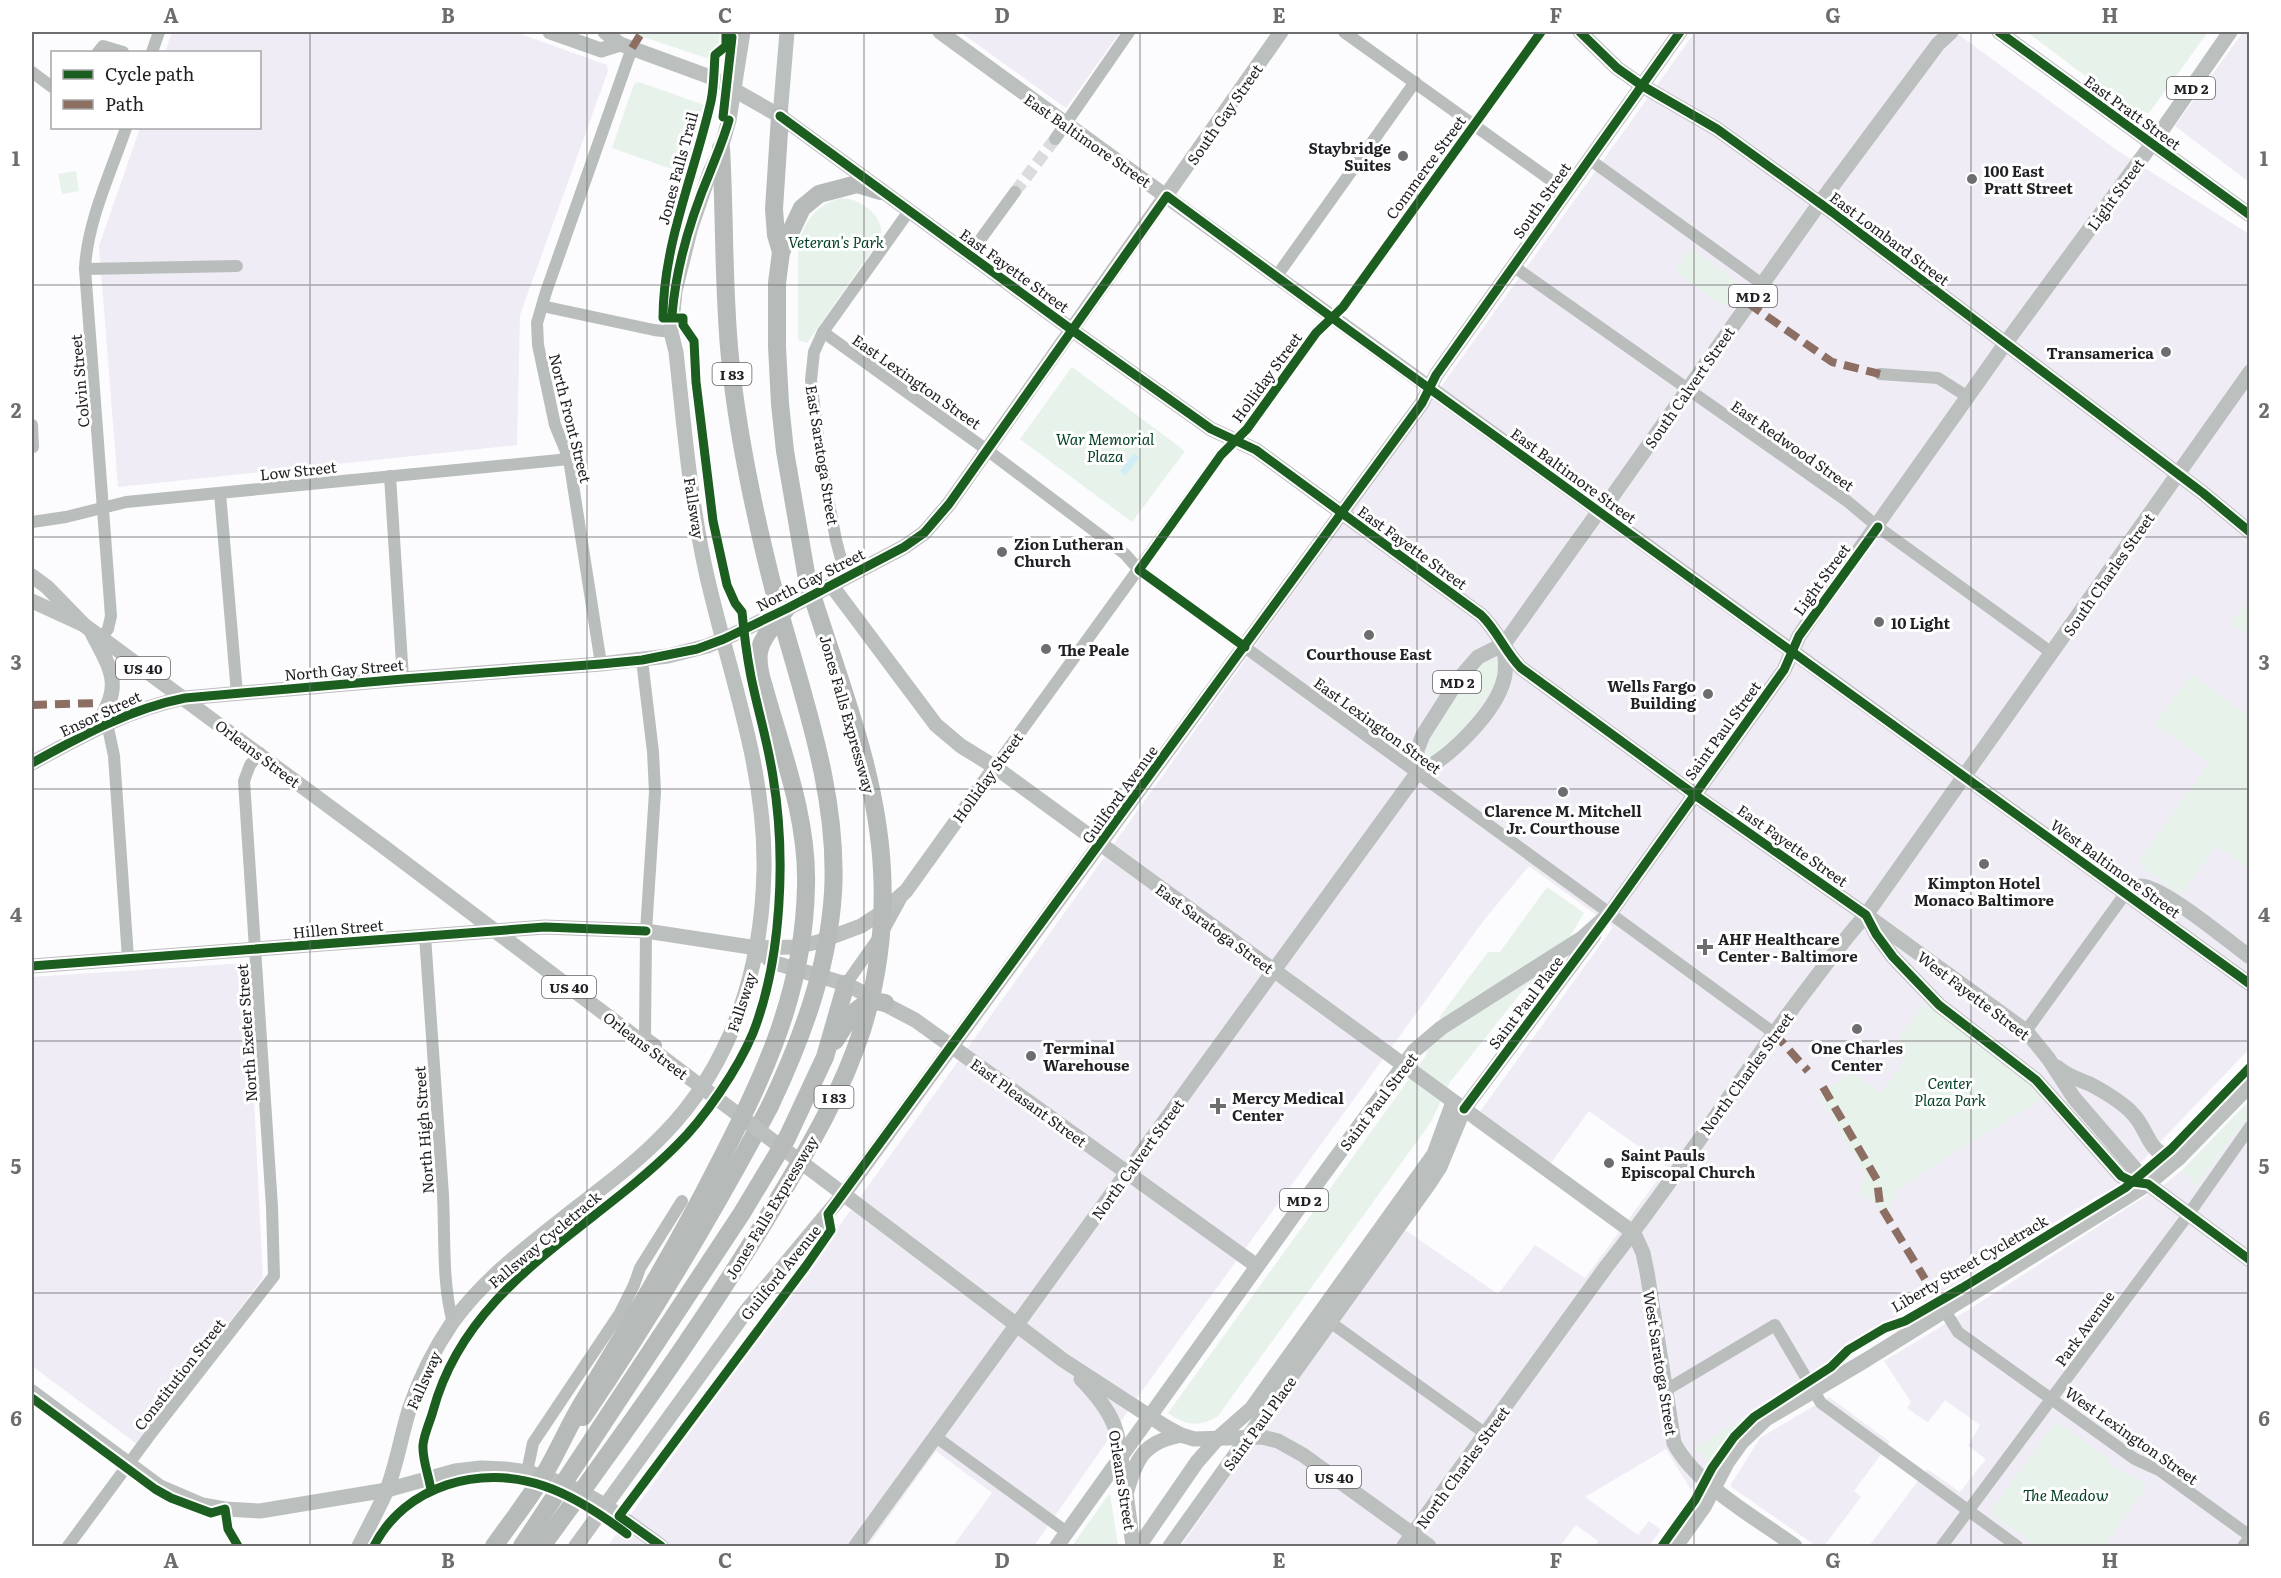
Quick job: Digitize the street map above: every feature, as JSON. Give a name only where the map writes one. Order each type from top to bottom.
[{"type":"highway","name":"Jones Falls Expressway","points":[[542,1546],[660,1382],[751,1244],[822,1121],[840,1085],[862,1030],[877,965],[881,930],[882,870],[875,808],[861,749],[807,579],[786,461],[780,404],[777,326],[777,283],[781,252],[776,235],[774,209],[780,116]]},
{"type":"highway","name":"I 83","points":[[494,1546],[536,1473],[632,1346],[735,1171],[784,1076],[803,1032],[814,998],[830,926],[833,892],[831,827],[826,792],[781,602],[752,504],[735,408],[726,305],[721,148]]},
{"type":"highway","points":[[781,252],[802,208],[819,194],[857,184],[880,190]]},
{"type":"highway","points":[[536,1473],[613,1354],[694,1213],[758,1084],[783,1024],[791,996],[805,911],[805,858],[796,801],[757,667],[760,645],[781,602]]},
{"type":"highway","points":[[825,1057],[846,984]]},
{"type":"highway","points":[[522,1546],[742,1213],[787,1138],[825,1057],[851,1017],[871,1002],[885,1003]]},
{"type":"main road","name":"East Fayette Street","points":[[550,32],[601,50],[626,46]]},
{"type":"main road","name":"East Fayette Street","points":[[605,32],[626,46],[695,71],[735,89],[780,116],[909,212],[1211,429],[1256,450],[1481,615],[1493,627],[1521,668],[1695,795],[1866,915]]},
{"type":"main road","name":"Fallsway","points":[[359,1546],[387,1490],[418,1386],[453,1322],[503,1266],[651,1146],[681,1115],[706,1082],[725,1047],[738,1016],[757,948],[764,869],[760,800],[752,750],[696,522],[676,351],[671,332],[675,291],[686,241],[710,172],[721,148],[735,89],[743,32]]},
{"type":"main road","points":[[780,116],[787,32]]},
{"type":"main road","name":"East Baltimore Street","points":[[940,32],[1965,776]]},
{"type":"main road","name":"South Gay Street","points":[[1167,196],[1281,32]]},
{"type":"main road","name":"East Lombard Street","points":[[1580,32],[1605,57],[1641,85],[1717,129],[2005,344],[2250,532]]},
{"type":"main road","name":"South Street","points":[[1429,388],[1680,32]]},
{"type":"main road","name":"South Calvert Street","points":[[1599,511],[1609,501],[1819,204],[1938,44],[1951,32]]},
{"type":"main road","name":"East Pratt Street","points":[[1999,32],[2250,215]]},
{"type":"main road","name":"Light Street","points":[[1792,651],[1798,636],[2230,32]]},
{"type":"main road","name":"North Gay Street","points":[[185,698],[642,660],[697,649],[724,639],[781,602],[832,586],[904,548],[924,533],[949,504],[1167,196]]},
{"type":"main road","name":"South Charles Street","points":[[1965,776],[2250,372]]},
{"type":"main road","name":"Guilford Avenue","points":[[576,1546],[747,1310],[846,1191],[1245,647],[1422,403],[1429,388]]},
{"type":"main road","name":"MD 2","points":[[1418,772],[1417,756],[1420,742],[1441,705],[1470,665],[1484,653],[1504,644],[1599,511]]},
{"type":"main road","name":"Orleans Street","points":[[32,576],[47,587],[92,630],[260,753],[1063,1360],[1181,1435],[1194,1439],[1218,1438]]},
{"type":"main road","name":"East Saratoga Street","points":[[832,586],[936,724],[961,746],[995,767],[1634,1233]]},
{"type":"main road","name":"Orleans Street","points":[[32,601],[92,630]]},
{"type":"main road","points":[[92,630],[113,680],[113,693],[101,726]]},
{"type":"main road","name":"North Calvert Street","points":[[856,1546],[1418,772],[1431,767],[1454,749],[1472,730],[1501,689],[1506,670],[1504,644]]},
{"type":"main road","name":"Saint Paul Street","points":[[1057,1546],[1414,1051],[1441,1028],[1582,938],[1610,913],[1784,670],[1792,651]]},
{"type":"main road","name":"Ensor Street","points":[[32,763],[101,726],[156,704],[185,698]]},
{"type":"main road","name":"Holliday Street","points":[[906,891],[995,767]]},
{"type":"main road","name":"West Baltimore Street","points":[[1965,776],[2250,984]]},
{"type":"main road","name":"North Charles Street","points":[[1408,1540],[1606,1267],[1634,1233],[1774,1033],[1866,915],[1965,776]]},
{"type":"main road","points":[[2125,894],[2129,890],[2142,886],[2161,893],[2250,957]]},
{"type":"main road","name":"Hillen Street","points":[[32,966],[545,927],[610,928],[646,931],[757,948],[794,947],[841,935],[861,926],[881,913],[906,891]]},
{"type":"main road","name":"Saint Paul Place","points":[[1139,1546],[1197,1462],[1218,1438],[1251,1409],[1429,1184],[1440,1167],[1459,1105],[1610,913]]},
{"type":"main road","points":[[1866,915],[1876,934],[1893,957],[1939,1005],[2025,1070],[2046,1089],[2121,1176],[2133,1182],[2148,1184]]},
{"type":"main road","name":"West Fayette Street","points":[[1866,915],[2026,1031],[2048,1058],[2074,1098],[2148,1184],[2250,1260]]},
{"type":"main road","name":"East Pleasant Street","points":[[757,948],[772,962],[846,984],[915,1020],[1257,1266]]},
{"type":"main road","points":[[2048,1058],[2069,1076],[2090,1084],[2129,1110],[2137,1118],[2150,1144],[2164,1155],[2179,1158]]},
{"type":"main road","points":[[1676,1546],[1704,1507],[1727,1463],[1753,1430],[1766,1419],[1945,1311],[2148,1184],[2179,1158],[2250,1085]]},
{"type":"main road","points":[[2046,1089],[2058,1095],[2074,1098]]},
{"type":"main road","name":"West Saratoga Street","points":[[1634,1233],[1643,1253],[1674,1443],[1690,1467],[1714,1488],[1795,1546]]},
{"type":"main road","name":"Saint Paul Place","points":[[1170,1546],[1250,1437],[1325,1318]]},
{"type":"main road","name":"Orleans Street","points":[[1063,1360],[1097,1395],[1112,1419],[1118,1434],[1133,1546]]},
{"type":"main road","points":[[32,1392],[160,1487],[202,1505],[260,1511],[387,1490],[455,1471],[481,1468],[536,1473],[580,1491],[606,1506],[661,1546]]},
{"type":"main road","points":[[1125,1486],[1147,1450],[1163,1438],[1181,1435]]},
{"type":"main road","points":[[1213,1486],[1218,1468],[1218,1438]]},
{"type":"main road","name":"US 40","points":[[1218,1438],[1270,1438],[1288,1446],[1408,1540],[1429,1546]]},
{"type":"main road","points":[[2244,1546],[2250,1538]]},
{"type":"street","points":[[152,51],[159,32]]},
{"type":"street","points":[[1055,139],[1129,32]]},
{"type":"street","points":[[1344,32],[1566,191]]},
{"type":"street","name":"Commerce Street","points":[[1333,318],[1541,32]]},
{"type":"street","name":"North Front Street","points":[[601,664],[569,459],[555,425],[542,366],[537,323],[626,46]]},
{"type":"street","points":[[32,72],[51,86]]},
{"type":"street","points":[[1276,277],[1414,82]]},
{"type":"street","name":"Colvin Street","points":[[92,630],[108,629],[111,616],[85,253],[126,129]]},
{"type":"street","points":[[1589,159],[1762,284]]},
{"type":"street","points":[[969,255],[1015,192]]},
{"type":"street","name":"East Saratoga Street","points":[[846,578],[836,540],[821,461],[811,380],[814,352],[823,332],[909,212]]},
{"type":"street","points":[[85,269],[237,266]]},
{"type":"street","name":"East Redwood Street","points":[[1513,266],[1847,501],[2052,653]]},
{"type":"street","points":[[542,306],[671,332]]},
{"type":"street","name":"Holliday Street","points":[[995,767],[1209,472],[1247,429],[1316,333],[1333,318]]},
{"type":"street","name":"East Lexington Street","points":[[823,332],[987,450],[1125,554],[1139,570],[1774,1033]]},
{"type":"street","points":[[1880,374],[1938,378],[1968,397]]},
{"type":"street","points":[[32,425],[32,447]]},
{"type":"street","name":"Low Street","points":[[38,521],[66,517],[126,502],[569,459]]},
{"type":"street","points":[[390,476],[403,679]]},
{"type":"street","points":[[220,493],[237,694]]},
{"type":"street","points":[[32,516],[38,521]]},
{"type":"street","points":[[642,660],[655,792],[646,931],[645,1036],[706,1082]]},
{"type":"street","points":[[101,726],[114,756],[128,958]]},
{"type":"street","name":"North Exeter Street","points":[[260,753],[250,765],[244,781],[272,1207]]},
{"type":"street","name":"Holliday Street","points":[[846,984],[884,930],[906,891]]},
{"type":"street","points":[[2026,1031],[2125,894]]},
{"type":"street","name":"North High Street","points":[[425,936],[444,1219],[446,1284],[453,1322]]},
{"type":"street","name":"Park Avenue","points":[[1942,1546],[2188,1215],[2250,1127]]},
{"type":"street","points":[[846,1191],[1018,1322]]},
{"type":"street","points":[[536,1473],[533,1443],[620,1313],[640,1268],[682,1201]]},
{"type":"street","name":"Constitution Street","points":[[68,1546],[274,1276],[272,1207]]},
{"type":"street","name":"West Lexington Street","points":[[1945,1311],[1958,1332],[2135,1458],[2159,1470],[2250,1538]]},
{"type":"street","points":[[1325,1318],[1486,1434]]},
{"type":"street","points":[[1666,1390],[1775,1325],[1821,1403],[2017,1546]]},
{"type":"street","points":[[936,1437],[1068,1533]]},
{"type":"street","points":[[225,1509],[228,1529],[238,1546]]},
{"type":"shaded area","points":[[172,32],[515,32],[607,65],[608,71],[520,315],[517,445],[118,487],[99,246],[140,129],[261,129],[261,51],[165,51]]},
{"type":"shaded area","points":[[960,32],[1120,32],[1066,108]]},
{"type":"shaded area","points":[[1695,32],[1955,32],[2118,151],[2249,234],[2249,1049],[2122,1182],[2119,1188],[2096,1197],[2024,1241],[2018,1251],[1932,1302],[1920,1302],[1813,1371],[1796,1385],[1695,1448],[1709,1463],[1691,1490],[1666,1449],[1585,1497],[1638,1535],[1649,1521],[1661,1530],[1649,1546],[1595,1546],[1598,1541],[1576,1525],[1560,1546],[1181,1546],[1402,1228],[1498,1294],[1535,1245],[1585,1278],[1667,1167],[1589,1111],[1542,1175],[1471,1124],[1613,927],[1529,866],[1484,920],[1144,1388],[1034,1546],[953,1546],[992,1493],[936,1451],[868,1546],[608,1546],[954,1067]]},
{"type":"shaded area","points":[[2243,32],[2250,32],[2249,182],[2175,126]]},
{"type":"shaded area","points":[[247,963],[263,1278],[137,1444],[32,1366],[32,977]]},
{"type":"shaded area","points":[[2249,1116],[2249,1546],[2104,1546],[2147,1486],[2125,1475],[2108,1463],[2110,1461],[1989,1513],[2036,1546],[1869,1546],[1927,1469],[1960,1492],[1986,1459],[1968,1446],[1980,1425],[1945,1400],[1928,1422],[1918,1416],[1907,1408],[1911,1402],[1884,1361],[1965,1312],[2166,1183],[2182,1170],[2196,1186]]},
{"type":"shaded area","points":[[1829,1397],[1890,1442],[1854,1491],[1861,1497],[1824,1546],[1816,1546],[1730,1486],[1760,1438]]},
{"type":"green space","points":[[628,32],[730,32],[724,49],[707,58]]},
{"type":"green space","points":[[2027,32],[2208,32],[2149,113],[2140,112],[2137,115]]},
{"type":"green space","points":[[639,82],[704,105],[689,175],[612,148],[634,84]]},
{"type":"green space","points":[[76,171],[79,191],[62,194],[58,174]]},
{"type":"green space","name":"Veteran's Park","points":[[841,198],[857,201],[871,211],[880,224],[880,239],[807,343],[798,340],[798,249],[800,240],[811,217],[824,205]]},
{"type":"green space","points":[[1691,248],[1740,285],[1724,307],[1675,271]]},
{"type":"green space","name":"War Memorial Plaza","points":[[1072,367],[1185,451],[1132,522],[1020,439]]},
{"type":"green space","points":[[2247,602],[2249,604],[2249,626],[2244,633],[2231,623]]},
{"type":"green space","points":[[1487,659],[1497,661],[1501,667],[1502,676],[1452,744],[1425,763],[1432,738],[1440,723],[1469,678]]},
{"type":"green space","points":[[2192,674],[2249,716],[2249,870],[2217,846],[2180,895],[2137,863],[2209,763],[2154,724]]},
{"type":"green space","points":[[1547,887],[1584,913],[1538,990],[1528,984],[1450,1082],[1431,1122],[1218,1416],[1205,1422],[1192,1424],[1168,1413],[1425,1057],[1441,1015],[1488,952],[1500,952]]},
{"type":"green space","name":"Center Plaza Park","points":[[1926,1002],[2047,1097],[1945,1158],[1900,1189],[1886,1214],[1870,1198],[1858,1195],[1866,1175],[1819,1096],[1851,1072],[1880,1093],[1904,1061],[1890,1048]]},
{"type":"green space","points":[[2249,1101],[2249,1116],[2196,1186],[2182,1170]]},
{"type":"green space","points":[[1743,1418],[1709,1463],[1695,1448]]},
{"type":"green space","name":"The Meadow","points":[[2056,1421],[2110,1460],[2109,1463],[2147,1486],[2104,1546],[2036,1546],[1989,1513]]},
{"type":"green space","points":[[1110,1494],[1118,1546],[1072,1546],[1107,1497]]},
{"type":"water","points":[[1134,453],[1139,458],[1125,476],[1120,471]]},
{"type":"tunnel","points":[[1015,192],[1055,139]]},
{"type":"tram line","points":[[2238,1546],[2250,1533]]},
{"type":"marked path","points":[[632,48],[642,32]]},
{"type":"marked path","points":[[1748,303],[1832,362],[1880,374]]},
{"type":"marked path","points":[[32,705],[98,703]]},
{"type":"marked path","points":[[1774,1033],[1808,1071]]},
{"type":"marked path","points":[[1823,1087],[1877,1180],[1880,1205],[1925,1279]]},
{"type":"cycle path","name":"Jones Falls Trail","points":[[431,1490],[424,1456],[425,1437],[450,1367],[473,1328],[502,1294],[535,1263],[642,1177],[698,1122],[747,1047],[763,1004],[770,973],[776,940],[780,873],[777,807],[773,777],[751,677],[742,612],[727,585],[713,521],[696,382],[694,341],[683,325],[683,318],[663,318],[668,263],[711,101],[715,55],[726,46],[726,32]]},
{"type":"cycle path","points":[[1245,647],[1139,570],[1221,455],[1247,429],[1316,333],[1343,307],[1541,32]]},
{"type":"cycle path","points":[[1580,32],[1617,68],[1641,85],[1717,129],[1832,212],[2203,493],[2250,532]]},
{"type":"cycle path","points":[[661,1546],[619,1516],[806,1266],[831,1230],[828,1214],[1422,403],[1436,375],[1680,32]]},
{"type":"cycle path","points":[[1999,32],[2250,215]]},
{"type":"cycle path","points":[[723,117],[732,37]]},
{"type":"cycle path","points":[[780,116],[1211,429],[1256,450],[1481,615],[1521,668],[1695,795],[1866,915],[1876,934],[1893,957],[1939,1005],[2036,1080],[2121,1176],[2133,1182],[2148,1184],[2250,1260]]},
{"type":"cycle path","points":[[672,315],[685,242],[729,120]]},
{"type":"cycle path","points":[[32,763],[87,733],[125,716],[185,698],[642,660],[697,649],[724,639],[786,609],[904,547],[924,533],[949,504],[1167,196],[2250,984]]},
{"type":"cycle path","points":[[1464,1109],[1610,913],[1784,670],[1799,636],[1878,527]]},
{"type":"cycle path","points":[[32,966],[545,927],[646,931]]},
{"type":"cycle path","name":"Liberty Street Cycletrack","points":[[1662,1546],[1695,1500],[1712,1468],[1734,1437],[1754,1417],[1831,1367],[1848,1350],[1962,1288],[2125,1188],[2171,1149],[2250,1067]]},
{"type":"cycle path","points":[[32,1398],[155,1489],[171,1498],[211,1513],[225,1509],[228,1529],[238,1546]]},
{"type":"cycle path","points":[[374,1546],[388,1525],[405,1508],[425,1494],[471,1479],[520,1480],[544,1486],[587,1507],[627,1534]]},
{"type":"place","name":"Staybridge Suites","points":[[1403,156]]},
{"type":"place","name":"100 East Pratt Street","points":[[1972,179]]},
{"type":"place","name":"Transamerica","points":[[2166,352]]},
{"type":"place","name":"Zion Lutheran Church","points":[[1002,552]]},
{"type":"place","name":"10 Light","points":[[1879,622]]},
{"type":"place","name":"Courthouse East","points":[[1369,635]]},
{"type":"place","name":"The Peale","points":[[1046,649]]},
{"type":"place","name":"Wells Fargo Building","points":[[1708,694]]},
{"type":"place","name":"Clarence M. Mitchell Jr. Courthouse","points":[[1563,792]]},
{"type":"place","name":"Kimpton Hotel Monaco Baltimore","points":[[1984,864]]},
{"type":"place","name":"AHF Healthcare Center - Baltimore","points":[[1705,947]]},
{"type":"place","name":"One Charles Center","points":[[1857,1029]]},
{"type":"place","name":"Terminal Warehouse","points":[[1031,1056]]},
{"type":"place","name":"Mercy Medical Center","points":[[1218,1106]]},
{"type":"place","name":"Saint Pauls Episcopal Church","points":[[1609,1163]]}]
